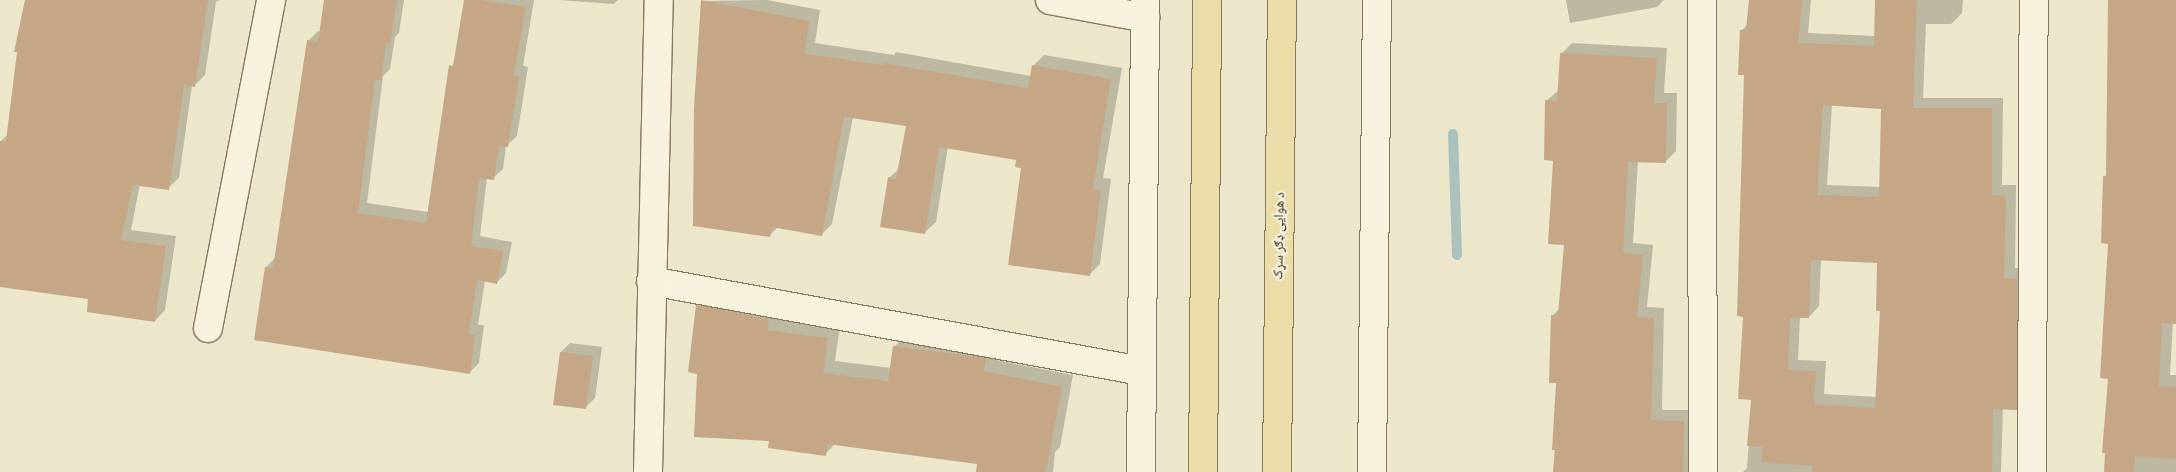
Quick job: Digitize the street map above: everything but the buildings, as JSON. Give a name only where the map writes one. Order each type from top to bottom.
[{"type":"main road","points":[[1203,472],[1207,0]]},
{"type":"main road","name":"د هوایی ډګر سړک","points":[[1277,472],[1282,0]]},
{"type":"street","points":[[208,328],[271,0]]},
{"type":"street","points":[[648,472],[659,0]]},
{"type":"street","points":[[1050,0],[1145,9],[1141,472]]},
{"type":"street","points":[[1372,472],[1377,0]]},
{"type":"street","points":[[1702,0],[1703,472]]},
{"type":"street","points":[[2032,472],[2034,0]]},
{"type":"street","points":[[651,281],[1142,371]]},
{"type":"waterway","points":[[1453,134],[1457,255]]}]
